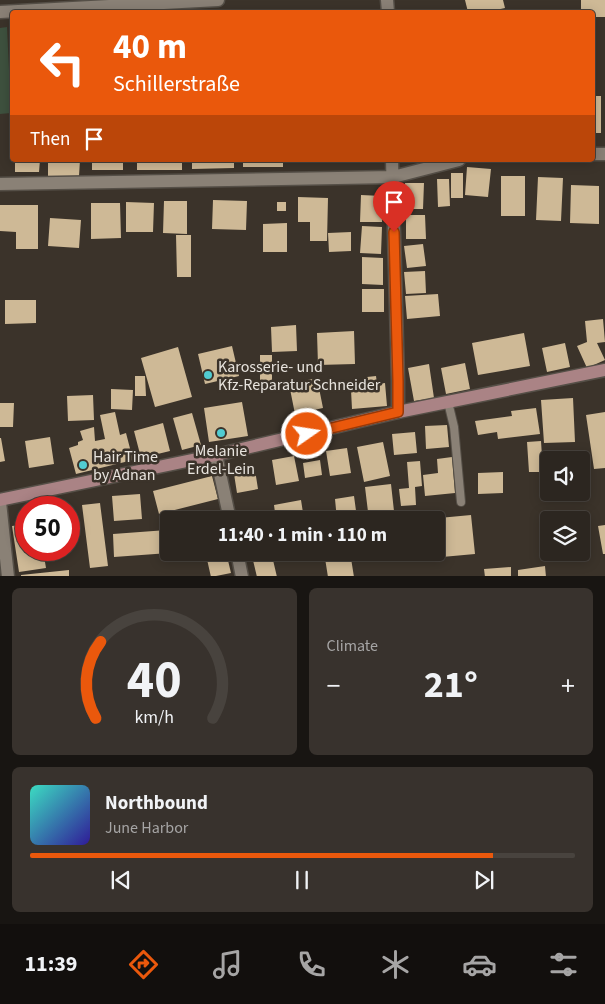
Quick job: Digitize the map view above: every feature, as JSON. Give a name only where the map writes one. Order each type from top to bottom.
[{"type":"main road","points":[[0,501],[216,455],[398,412],[605,370]]},
{"type":"street","points":[[36,10],[218,0]]},
{"type":"street","points":[[392,162],[398,412]]},
{"type":"street","points":[[0,184],[393,177],[451,162]]},
{"type":"street","points":[[216,455],[228,511]]},
{"type":"street","points":[[0,501],[8,576]]},
{"type":"street","points":[[239,561],[242,576]]},
{"type":"lane","points":[[448,402],[454,427],[462,502]]},
{"type":"green space","points":[[7,27],[10,113],[0,114],[0,28]]},
{"type":"building","points":[[465,0],[503,0],[505,8],[496,10],[468,10]]},
{"type":"building","points":[[581,0],[605,0],[605,17],[595,17],[595,10],[581,10]]},
{"type":"building","points":[[595,96],[601,96],[601,133],[595,133]]},
{"type":"building","points":[[15,162],[40,162],[39,172],[15,172]]},
{"type":"building","points":[[48,162],[80,162],[79,176],[48,176]]},
{"type":"building","points":[[92,162],[123,162],[123,170],[92,170]]},
{"type":"building","points":[[137,162],[182,162],[182,170],[137,170]]},
{"type":"building","points":[[192,162],[234,162],[234,168],[192,169]]},
{"type":"building","points":[[243,162],[283,162],[283,167],[243,167]]},
{"type":"building","points":[[296,162],[338,162],[338,163]]},
{"type":"building","points":[[467,167],[491,169],[488,197],[465,195]]},
{"type":"building","points":[[451,173],[463,173],[463,198],[451,198]]},
{"type":"building","points":[[501,176],[525,176],[525,216],[501,216]]},
{"type":"building","points":[[538,177],[563,178],[561,221],[536,220]]},
{"type":"building","points":[[437,179],[449,179],[450,206],[438,207]]},
{"type":"building","points":[[405,183],[424,183],[423,209],[404,209]]},
{"type":"building","points":[[571,185],[599,186],[599,224],[570,223]]},
{"type":"building","points":[[361,195],[382,196],[382,222],[360,222]]},
{"type":"building","points":[[298,197],[328,198],[327,241],[310,241],[310,222],[298,222]]},
{"type":"building","points":[[213,200],[247,201],[246,230],[212,229]]},
{"type":"building","points":[[164,201],[187,201],[187,234],[163,233]]},
{"type":"building","points":[[126,202],[154,203],[153,232],[126,232]]},
{"type":"building","points":[[277,202],[286,202],[286,211],[277,211]]},
{"type":"building","points":[[91,203],[120,203],[121,238],[91,239]]},
{"type":"building","points":[[0,205],[38,205],[38,249],[16,249],[16,232],[0,231]]},
{"type":"building","points":[[406,215],[425,215],[426,239],[406,239]]},
{"type":"building","points":[[50,218],[81,220],[79,248],[48,246]]},
{"type":"building","points":[[287,223],[287,252],[263,252],[263,224]]},
{"type":"building","points":[[362,226],[382,227],[381,254],[360,253]]},
{"type":"building","points":[[351,232],[351,251],[329,252],[328,233]]},
{"type":"building","points":[[176,235],[191,235],[191,277],[177,277]]},
{"type":"building","points":[[423,244],[426,266],[407,268],[404,246]]},
{"type":"building","points":[[362,257],[383,258],[383,285],[362,284]]},
{"type":"building","points":[[425,271],[426,293],[406,294],[404,272]]},
{"type":"building","points":[[362,289],[384,289],[384,312],[362,312]]},
{"type":"building","points":[[438,294],[440,316],[407,319],[405,296]]},
{"type":"building","points":[[5,300],[36,300],[36,323],[5,324]]},
{"type":"building","points":[[603,319],[605,342],[597,343],[605,360],[587,368],[577,346],[587,342],[585,321]]},
{"type":"building","points":[[296,325],[297,351],[272,352],[271,327]]},
{"type":"building","points":[[354,331],[355,364],[318,365],[317,333]]},
{"type":"building","points":[[524,333],[530,366],[478,375],[472,343]]},
{"type":"building","points":[[565,343],[570,367],[547,372],[542,348]]},
{"type":"building","points":[[232,346],[239,376],[205,384],[198,354]]},
{"type":"building","points":[[178,347],[192,397],[155,407],[141,358]]},
{"type":"building","points":[[260,355],[272,355],[272,389],[260,389]]},
{"type":"building","points":[[465,363],[470,389],[446,394],[441,368]]},
{"type":"building","points":[[429,364],[434,398],[414,401],[408,368]]},
{"type":"building","points":[[135,376],[145,376],[146,396],[135,396]]},
{"type":"building","points":[[376,376],[377,384],[385,383],[387,406],[352,409],[351,390],[368,388],[367,377]]},
{"type":"building","points":[[317,378],[323,408],[295,414],[289,384]]},
{"type":"building","points":[[111,389],[133,390],[132,410],[111,409]]},
{"type":"building","points":[[93,395],[94,420],[68,421],[67,396]]},
{"type":"building","points":[[573,398],[575,442],[544,443],[541,400]]},
{"type":"building","points":[[242,402],[248,436],[209,442],[204,408]]},
{"type":"building","points":[[0,403],[14,403],[13,427],[0,427]]},
{"type":"building","points":[[536,408],[540,434],[498,439],[497,432],[478,435],[475,421],[512,416],[511,411]]},
{"type":"building","points":[[115,412],[120,435],[126,433],[133,460],[76,474],[69,448],[78,445],[78,442],[83,440],[80,431],[94,427],[95,441],[105,439],[100,415]]},
{"type":"building","points":[[605,412],[605,468],[594,469],[586,415]]},
{"type":"building","points":[[192,413],[201,445],[182,450],[173,418]]},
{"type":"building","points":[[163,423],[170,451],[141,458],[134,431]]},
{"type":"building","points":[[447,425],[449,447],[426,449],[425,426]]},
{"type":"building","points":[[415,432],[417,453],[394,455],[392,434]]},
{"type":"building","points":[[50,437],[54,464],[29,468],[25,441]]},
{"type":"building","points":[[0,438],[5,461],[0,462]]},
{"type":"building","points":[[541,441],[540,472],[529,472],[527,442]]},
{"type":"building","points":[[383,442],[390,476],[364,482],[357,447]]},
{"type":"building","points":[[347,448],[351,473],[330,476],[326,451]]},
{"type":"building","points":[[294,456],[299,481],[276,485],[272,460]]},
{"type":"building","points":[[452,457],[455,493],[425,496],[423,475],[438,473],[437,459]]},
{"type":"building","points":[[320,460],[322,475],[305,478],[303,463]]},
{"type":"building","points":[[420,461],[422,486],[415,487],[416,505],[401,506],[399,489],[409,488],[407,462]]},
{"type":"building","points":[[255,470],[258,489],[237,493],[234,474]]},
{"type":"building","points":[[503,472],[503,493],[478,494],[478,473]]},
{"type":"building","points":[[212,476],[218,499],[171,511],[160,511],[159,514],[153,491]]},
{"type":"building","points":[[391,484],[394,511],[368,511],[365,487]]},
{"type":"building","points":[[140,494],[142,519],[114,521],[112,496]]},
{"type":"building","points":[[354,496],[356,511],[336,511],[335,499]]},
{"type":"building","points":[[301,500],[303,511],[275,511],[274,505]]},
{"type":"building","points":[[100,503],[108,566],[90,568],[82,505]]},
{"type":"building","points":[[471,515],[475,554],[445,557],[445,517]]},
{"type":"building","points":[[605,525],[605,554],[603,554],[598,526]]},
{"type":"building","points":[[12,526],[15,526],[15,546]]},
{"type":"building","points":[[160,531],[160,554],[114,557],[113,534]]},
{"type":"building","points":[[17,561],[45,561],[46,568],[19,572]]},
{"type":"building","points":[[207,561],[228,561],[231,573],[211,576]]},
{"type":"building","points":[[253,561],[273,561],[277,576],[257,576]]},
{"type":"building","points":[[325,561],[351,561],[354,576],[328,576]]},
{"type":"building","points":[[545,566],[546,576],[518,576],[518,570]]},
{"type":"building","points":[[511,567],[511,576],[485,576],[484,569]]},
{"type":"building","points":[[69,570],[69,576],[21,575]]},
{"type":"place","name":"Karosserie- und Kfz-Reparatur Schneider","points":[[208,375]]},
{"type":"place","name":"Melanie Erdel-Lein","points":[[221,433]]},
{"type":"place","name":"Hair Time by Adnan","points":[[83,465]]},
{"type":"route","points":[[307,434],[398,412],[394,232]]}]
